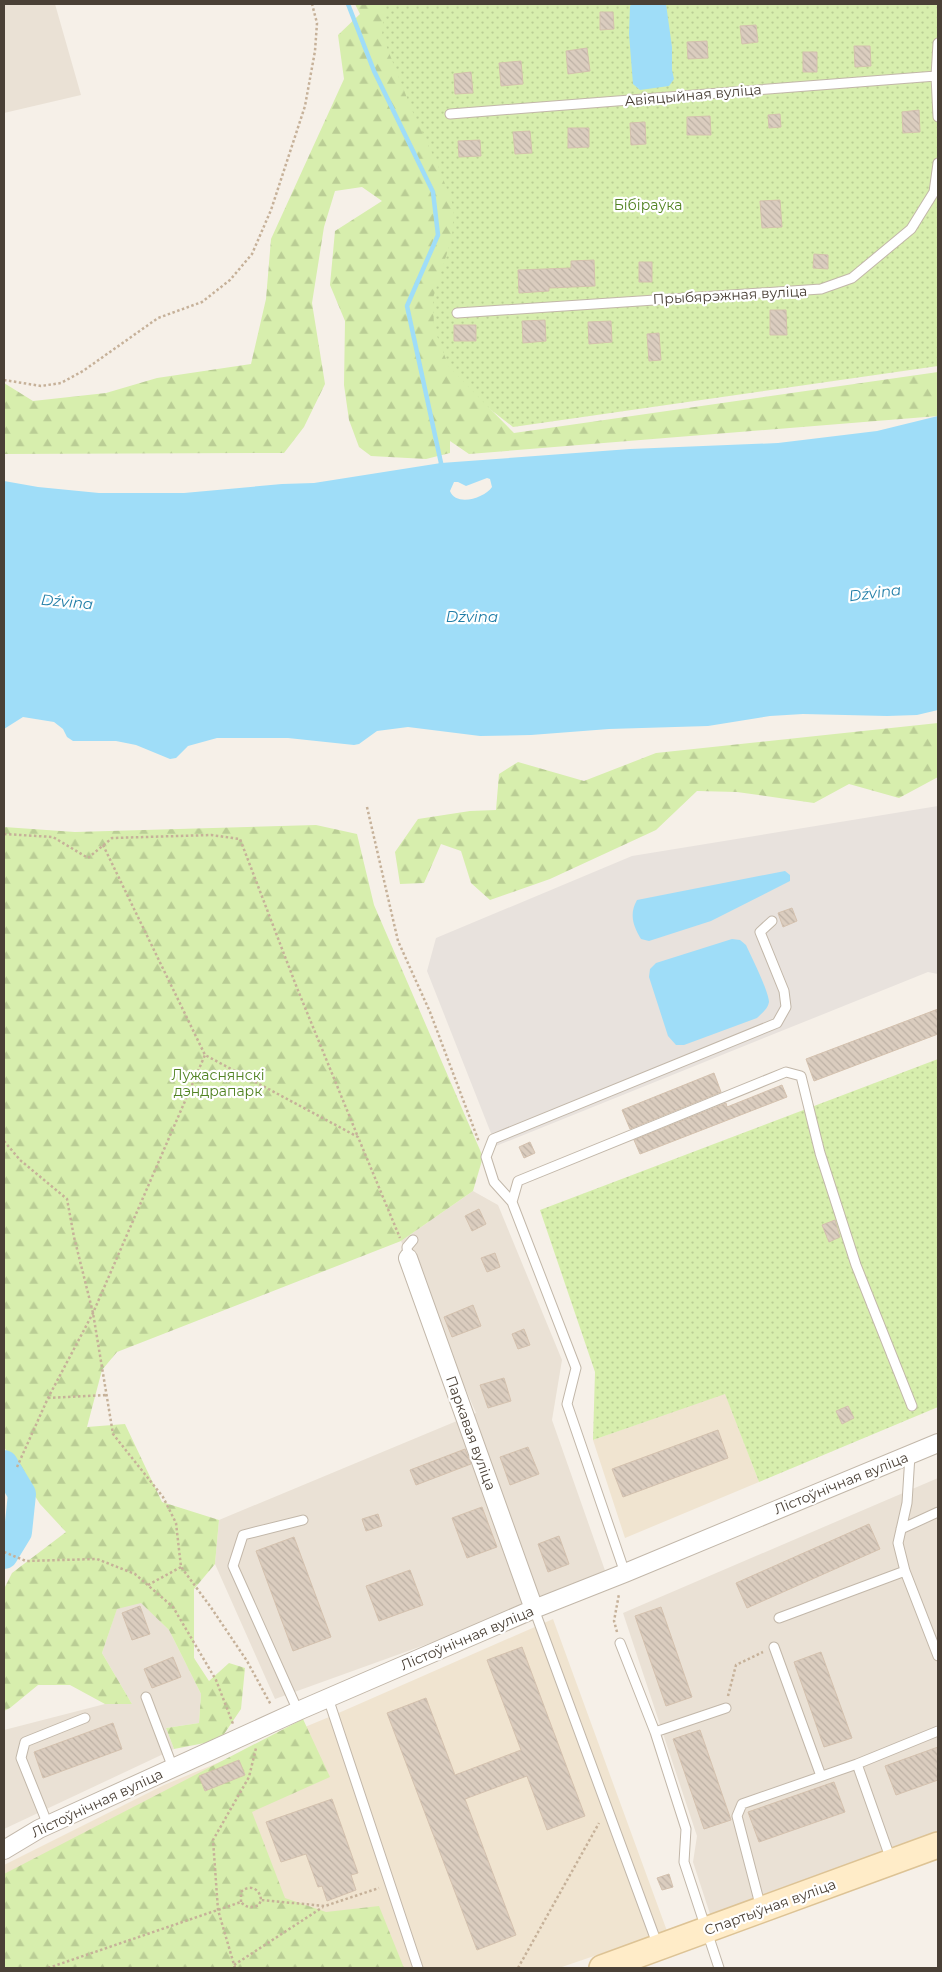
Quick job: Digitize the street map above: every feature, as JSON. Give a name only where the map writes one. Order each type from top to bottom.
[{"type":"street","name":"Паркавая вуліца","points":[[408,1258],[534,1609]]},
{"type":"street","name":"Лістоўнічная вуліца","points":[[4,1850],[48,1825],[298,1711],[534,1609],[938,1443]]},
{"type":"street","name":"Спартыўная вуліца","points":[[602,1968],[938,1846]]},
{"type":"lane","points":[[938,43],[936,76],[938,117]]},
{"type":"lane","name":"Авіяцыйная вуліца","points":[[450,114],[936,76]]},
{"type":"lane","name":"Прыбярэжная вуліца","points":[[457,313],[821,290],[852,278],[911,229],[934,192],[938,163]]},
{"type":"lane","points":[[625,1573],[567,1404],[576,1368],[512,1202],[494,1182],[486,1157],[493,1139],[778,1023],[786,1007],[784,991],[760,932],[772,921]]},
{"type":"lane","points":[[512,1202],[518,1181],[786,1072],[800,1076],[820,1153],[856,1265],[912,1406]]},
{"type":"lane","points":[[408,1258],[407,1248],[413,1240]]},
{"type":"lane","points":[[910,1455],[907,1504],[898,1544],[905,1571],[938,1656]]},
{"type":"lane","points":[[901,1529],[938,1512]]},
{"type":"lane","points":[[298,1711],[233,1566],[243,1535],[303,1520]]},
{"type":"lane","points":[[780,1618],[905,1571]]},
{"type":"lane","points":[[534,1609],[658,1947]]},
{"type":"lane","points":[[620,1643],[654,1732],[686,1829],[684,1862],[719,1968]]},
{"type":"lane","points":[[774,1646],[821,1776]]},
{"type":"lane","points":[[146,1697],[173,1768]]},
{"type":"lane","points":[[328,1698],[418,1968]]},
{"type":"lane","points":[[654,1732],[726,1708]]},
{"type":"lane","points":[[48,1825],[21,1758],[24,1742],[85,1718]]},
{"type":"lane","points":[[762,1911],[738,1816],[742,1804],[857,1764],[938,1730]]},
{"type":"lane","points":[[857,1764],[892,1862]]},
{"type":"path","points":[[4,380],[41,386],[61,383],[83,371],[158,318],[202,302],[230,280],[252,254],[271,210],[305,106],[315,51],[317,23],[312,4]]},
{"type":"path","points":[[367,807],[398,941],[430,1012],[471,1124],[486,1157]]},
{"type":"path","points":[[4,834],[53,837],[88,858],[112,838],[211,835],[240,839],[297,988],[408,1258]]},
{"type":"path","points":[[103,845],[205,1055],[358,1137]]},
{"type":"path","points":[[17,1467],[48,1398],[93,1313],[205,1055]]},
{"type":"path","points":[[4,1141],[20,1160],[67,1199],[74,1237],[93,1313],[112,1434],[163,1497],[176,1522],[181,1567],[247,1661],[280,1720]]},
{"type":"path","points":[[48,1398],[106,1395]]},
{"type":"path","points":[[4,1552],[26,1561],[98,1559],[135,1574],[174,1607],[216,1680],[239,1738]]},
{"type":"path","points":[[148,1585],[181,1567]]},
{"type":"path","points":[[620,1643],[614,1621],[618,1596],[625,1573]]},
{"type":"path","points":[[726,1708],[736,1665],[774,1646]]},
{"type":"path","points":[[260,1728],[249,1777],[213,1840],[218,1910],[234,1966],[324,1906],[390,1884]]},
{"type":"path","points":[[518,1968],[607,1808]]},
{"type":"path","points":[[244,1888],[258,1890],[261,1894],[261,1900],[259,1905],[253,1908],[243,1905],[241,1902],[241,1892],[244,1888]]},
{"type":"path","points":[[261,1900],[324,1906]]},
{"type":"path","points":[[48,1968],[241,1902]]},
{"type":"shaded area","points":[[4,4],[55,4],[81,95],[4,113]]},
{"type":"shaded area","points":[[938,806],[938,974],[928,972],[496,1146],[427,971],[436,938],[632,856]]},
{"type":"shaded area","points":[[473,1191],[498,1205],[562,1360],[552,1420],[608,1579],[275,1699],[215,1564],[219,1520],[476,1413],[401,1241]]},
{"type":"shaded area","points":[[725,1393],[759,1482],[625,1538],[593,1440]]},
{"type":"shaded area","points":[[938,1478],[938,1834],[711,1917],[693,1862],[697,1836],[623,1613]]},
{"type":"shaded area","points":[[141,1602],[169,1630],[201,1694],[199,1723],[166,1728],[174,1749],[4,1829],[4,1730],[105,1704],[132,1704],[102,1653],[117,1608]]},
{"type":"shaded area","points":[[553,1619],[667,1931],[559,1968],[4,1968],[4,1865],[164,1785],[334,1715]]},
{"type":"green space","points":[[355,4],[385,4],[382,35],[411,108],[439,168],[454,208],[452,237],[433,298],[434,328],[449,367],[514,433],[938,372],[938,416],[469,454],[450,441],[450,453],[426,459],[371,456],[359,447],[349,420],[344,385],[345,321],[330,285],[335,231],[382,201],[362,187],[335,191],[324,227],[312,303],[325,384],[304,427],[284,453],[4,454],[4,383],[33,401],[106,393],[157,378],[251,364],[266,299],[271,239],[344,79],[338,35],[360,14]]},
{"type":"green space","name":"Бібіраўка","points":[[364,4],[938,4],[938,366],[513,427],[445,374],[425,306]]},
{"type":"green space","points":[[938,723],[938,777],[899,798],[849,784],[814,803],[737,792],[697,791],[656,830],[550,879],[490,900],[471,883],[461,851],[441,844],[424,883],[400,884],[395,852],[418,819],[470,811],[496,810],[499,774],[518,762],[584,781],[656,753]]},
{"type":"green space","name":"Лужаснянскі дэндрапарк","points":[[316,825],[357,834],[374,905],[483,1157],[473,1191],[401,1241],[117,1352],[102,1370],[87,1427],[125,1424],[162,1502],[219,1520],[215,1564],[194,1589],[194,1658],[209,1681],[229,1663],[245,1668],[241,1709],[220,1740],[174,1749],[166,1728],[199,1723],[201,1694],[169,1630],[141,1603],[117,1609],[102,1653],[132,1704],[105,1704],[70,1685],[38,1685],[4,1711],[4,1589],[12,1573],[66,1532],[40,1504],[4,1447],[4,827],[75,832]]},
{"type":"green space","points":[[938,1059],[938,1407],[759,1482],[725,1394],[593,1440],[595,1372],[540,1210]]},
{"type":"green space","points":[[303,1719],[330,1777],[252,1812],[285,1898],[326,1912],[379,1906],[404,1968],[4,1968],[4,1874]]},
{"type":"water","points":[[632,4],[666,4],[674,79],[669,86],[640,90],[633,84],[629,34],[630,6]]},
{"type":"water","name":"Dźvina","points":[[938,416],[938,710],[917,715],[803,714],[770,716],[708,726],[609,729],[531,735],[480,736],[408,727],[377,731],[359,744],[354,745],[288,738],[217,738],[188,746],[176,758],[170,759],[136,745],[116,741],[73,741],[54,722],[23,717],[4,729],[4,481],[38,487],[99,493],[184,493],[314,483],[441,463],[630,449],[778,443],[877,431]],"holes":[[[487,478],[490,479],[492,487],[483,495],[471,499],[458,499],[450,491],[454,482],[466,486]]]},
{"type":"water","points":[[785,871],[790,875],[790,881],[711,921],[649,941],[641,939],[636,929],[633,920],[633,910],[637,900]]},
{"type":"water","points":[[732,939],[740,940],[746,945],[766,990],[769,1002],[767,1007],[757,1018],[684,1045],[676,1045],[668,1036],[649,977],[650,969],[656,963]]},
{"type":"building","points":[[600,12],[613,12],[614,29],[600,30]]},
{"type":"building","points":[[756,25],[758,42],[742,44],[740,26]]},
{"type":"building","points":[[707,41],[708,58],[688,59],[687,42]]},
{"type":"building","points":[[854,46],[870,46],[871,66],[855,67]]},
{"type":"building","points":[[587,48],[590,71],[568,74],[566,51]]},
{"type":"building","points":[[803,52],[817,52],[817,72],[803,72]]},
{"type":"building","points":[[521,61],[523,84],[501,86],[499,63]]},
{"type":"building","points":[[471,72],[473,93],[455,94],[454,74]]},
{"type":"building","points":[[919,110],[920,132],[903,133],[902,112]]},
{"type":"building","points":[[780,114],[781,127],[769,128],[768,115]]},
{"type":"building","points":[[710,116],[711,135],[687,135],[687,117]]},
{"type":"building","points":[[645,122],[646,144],[631,145],[630,123]]},
{"type":"building","points":[[568,128],[589,128],[589,147],[568,148]]},
{"type":"building","points":[[530,131],[532,153],[515,154],[513,132]]},
{"type":"building","points":[[480,140],[481,156],[459,157],[458,141]]},
{"type":"building","points":[[780,200],[782,227],[762,228],[760,201]]},
{"type":"building","points":[[814,254],[828,255],[828,269],[813,268]]},
{"type":"building","points":[[594,260],[595,286],[549,288],[549,291],[519,293],[518,270],[571,268],[571,261]]},
{"type":"building","points":[[639,262],[652,262],[652,282],[639,282]]},
{"type":"building","points":[[770,310],[786,310],[787,335],[770,335]]},
{"type":"building","points":[[545,320],[546,341],[523,343],[522,321]]},
{"type":"building","points":[[611,321],[612,342],[589,344],[588,322]]},
{"type":"building","points":[[454,325],[476,325],[476,341],[454,341]]},
{"type":"building","points":[[659,333],[661,360],[649,361],[647,334]]},
{"type":"building","points":[[792,908],[797,921],[783,927],[778,913]]},
{"type":"building","points":[[938,1009],[938,1034],[814,1081],[806,1059]]},
{"type":"building","points":[[714,1073],[721,1092],[630,1129],[622,1110]]},
{"type":"building","points":[[782,1085],[787,1097],[640,1154],[634,1140],[726,1103],[727,1107]]},
{"type":"building","points":[[530,1142],[535,1153],[524,1158],[519,1147]]},
{"type":"building","points":[[479,1209],[486,1224],[472,1231],[465,1216]]},
{"type":"building","points":[[835,1220],[840,1237],[829,1242],[822,1225]]},
{"type":"building","points":[[495,1253],[500,1267],[487,1272],[481,1258]]},
{"type":"building","points":[[473,1305],[481,1326],[452,1337],[444,1317]]},
{"type":"building","points":[[524,1329],[530,1345],[518,1349],[512,1334]]},
{"type":"building","points":[[504,1378],[511,1401],[488,1408],[480,1385]]},
{"type":"building","points":[[848,1406],[854,1418],[842,1424],[836,1411]]},
{"type":"building","points":[[718,1430],[728,1458],[623,1497],[612,1469]]},
{"type":"building","points":[[528,1447],[539,1474],[510,1485],[500,1457]]},
{"type":"building","points":[[465,1449],[471,1464],[416,1485],[410,1470]]},
{"type":"building","points":[[482,1507],[497,1547],[467,1558],[452,1518]]},
{"type":"building","points":[[378,1514],[382,1526],[366,1531],[362,1519]]},
{"type":"building","points":[[869,1524],[880,1549],[747,1608],[736,1583]]},
{"type":"building","points":[[559,1536],[569,1564],[548,1572],[538,1544]]},
{"type":"building","points":[[294,1537],[331,1637],[293,1651],[256,1551]]},
{"type":"building","points":[[410,1570],[423,1605],[379,1621],[366,1586]]},
{"type":"building","points":[[140,1606],[150,1634],[132,1640],[122,1613]]},
{"type":"building","points":[[661,1607],[692,1697],[666,1706],[635,1616]]},
{"type":"building","points":[[522,1647],[585,1816],[547,1830],[527,1776],[465,1799],[516,1935],[477,1950],[387,1713],[426,1698],[455,1775],[521,1750],[487,1660]]},
{"type":"building","points":[[821,1652],[852,1738],[824,1747],[794,1662]]},
{"type":"building","points":[[173,1657],[181,1677],[152,1688],[144,1669]]},
{"type":"building","points":[[113,1723],[122,1749],[43,1778],[34,1752]]},
{"type":"building","points":[[700,1730],[731,1820],[704,1829],[673,1739]]},
{"type":"building","points":[[938,1747],[938,1780],[896,1795],[885,1766]]},
{"type":"building","points":[[239,1760],[245,1775],[205,1791],[199,1776]]},
{"type":"building","points":[[834,1782],[845,1812],[759,1842],[748,1812]]},
{"type":"building","points":[[332,1799],[358,1873],[351,1875],[356,1890],[327,1901],[322,1886],[318,1887],[306,1854],[281,1862],[266,1822]]},
{"type":"building","points":[[669,1874],[673,1887],[662,1890],[657,1878]]},
{"type":"waterway","points":[[348,4],[374,71],[433,192],[438,235],[407,306],[441,463],[440,468]]},
{"type":"waterway","points":[[4,1464],[22,1494],[18,1532],[4,1555]]}]
